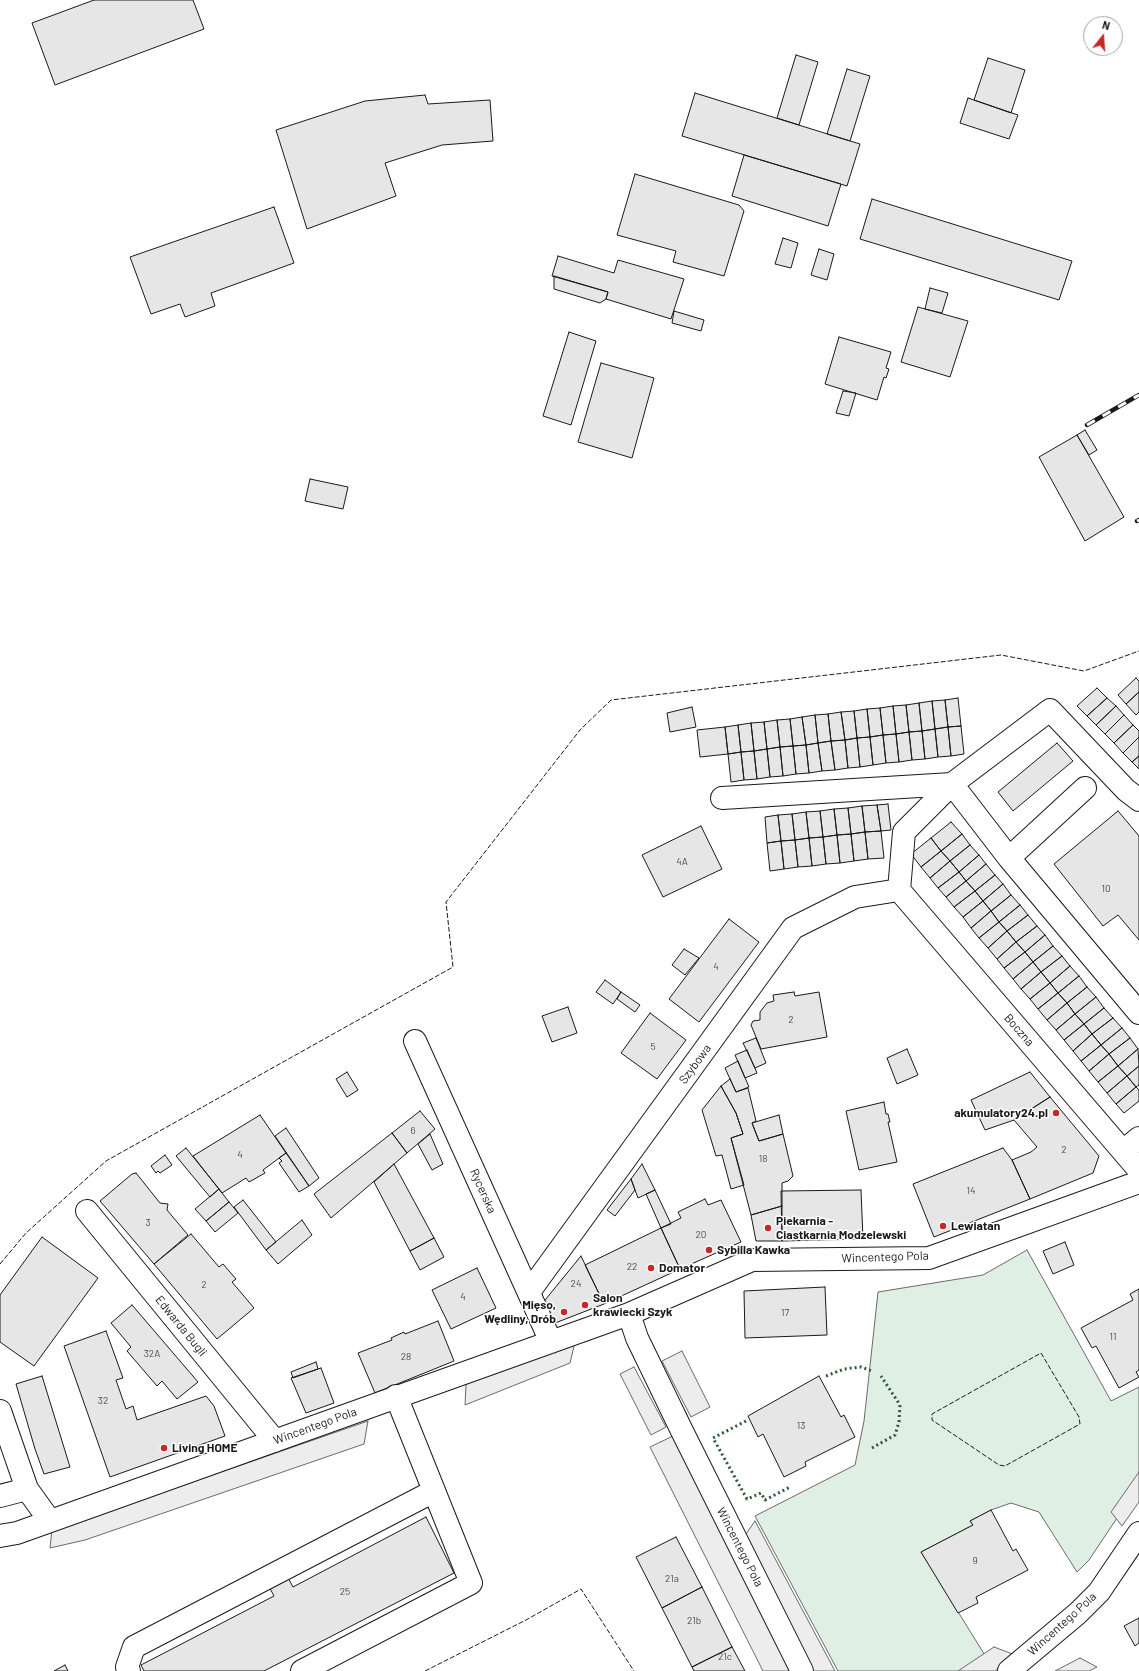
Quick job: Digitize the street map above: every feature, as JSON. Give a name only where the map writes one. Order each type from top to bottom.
[{"type":"street","points":[[899,890],[904,832],[952,784],[1050,710],[1126,790],[1139,800]]},
{"type":"street","points":[[722,798],[952,784]]},
{"type":"street","points":[[952,784],[1009,858],[1139,1013]]},
{"type":"street","points":[[1009,858],[1085,788]]},
{"type":"street","name":"Boczna","points":[[899,890],[1131,1145],[1139,1170]]},
{"type":"street","name":"Szybowa","points":[[529,1292],[793,928],[855,897],[899,890]]},
{"type":"street","name":"Rycerska","points":[[415,1041],[551,1342]]},
{"type":"street","name":"Wincentego Pola","points":[[0,1536],[17,1534],[396,1396],[629,1314],[752,1260],[929,1258],[1139,1182]]},
{"type":"street","name":"Edwarda Bugli","points":[[87,1211],[274,1441]]},
{"type":"street","name":"Wincentego Pola","points":[[629,1314],[637,1338],[681,1429],[802,1671]]},
{"type":"street","points":[[302,1671],[471,1583],[396,1396]]},
{"type":"street","points":[[0,1411],[28,1489],[50,1521]]},
{"type":"street","points":[[0,1496],[28,1489]]},
{"type":"street","points":[[129,1671],[127,1667],[134,1647],[434,1491]]},
{"type":"street","name":"Wincentego Pola","points":[[1009,1671],[1078,1612],[1098,1592],[1139,1533]]},
{"type":"green space","points":[[1027,1250],[1111,1401],[1139,1387],[1139,1485],[1089,1560],[1077,1572],[1039,1512],[1011,1503],[991,1510],[970,1521],[973,1525],[921,1552],[986,1657],[963,1671],[838,1671],[755,1516],[855,1465],[864,1421],[878,1292],[983,1275]]},
{"type":"shaded area","points":[[575,1342],[570,1363],[465,1405],[466,1384]]},
{"type":"shaded area","points":[[682,1351],[710,1407],[691,1417],[662,1361]]},
{"type":"shaded area","points":[[634,1367],[666,1427],[651,1435],[620,1374]]},
{"type":"shaded area","points":[[368,1421],[364,1444],[85,1540],[50,1548],[52,1529],[80,1521]]},
{"type":"shaded area","points":[[673,1436],[791,1671],[763,1671],[650,1447]]},
{"type":"shaded area","points":[[1139,1472],[1139,1502],[1122,1526],[1111,1512]]},
{"type":"shaded area","points":[[755,1521],[835,1671],[811,1671],[744,1537]]},
{"type":"shaded area","points":[[994,1647],[1018,1656],[995,1671],[958,1671]]},
{"type":"shaded area","points":[[1080,1658],[1097,1667],[1089,1671],[1055,1671]]},
{"type":"building","points":[[94,0],[193,0],[204,29],[55,85],[32,23]]},
{"type":"building","points":[[796,55],[818,62],[799,125],[777,118]]},
{"type":"building","points":[[988,58],[1025,70],[1011,113],[974,100]]},
{"type":"building","points":[[847,69],[870,76],[850,141],[827,134]]},
{"type":"building","points":[[695,93],[860,144],[847,186],[682,136]]},
{"type":"building","points":[[425,95],[428,104],[490,100],[493,141],[442,145],[385,163],[396,196],[307,229],[276,130],[365,101]]},
{"type":"building","points":[[968,98],[1018,115],[1009,139],[960,123]]},
{"type":"building","points":[[744,155],[841,184],[828,226],[732,196]]},
{"type":"building","points":[[635,174],[739,205],[744,211],[724,276],[673,262],[676,251],[617,235]]},
{"type":"building","points":[[872,199],[1072,261],[1059,300],[860,239]]},
{"type":"building","points":[[274,207],[294,263],[211,293],[215,306],[185,317],[180,304],[151,314],[130,257]]},
{"type":"building","points":[[783,238],[798,243],[791,268],[775,264]]},
{"type":"building","points":[[819,249],[834,254],[827,280],[811,275]]},
{"type":"building","points":[[558,256],[614,273],[618,260],[684,279],[671,319],[606,299],[608,292],[552,276]]},
{"type":"building","points":[[554,276],[608,292],[606,299],[600,303],[554,289]]},
{"type":"building","points":[[930,288],[948,293],[942,313],[925,309]]},
{"type":"building","points":[[918,307],[968,321],[950,377],[901,362]]},
{"type":"building","points":[[674,311],[704,320],[701,331],[672,323]]},
{"type":"building","points":[[569,332],[596,341],[571,425],[543,416]]},
{"type":"building","points":[[839,337],[891,352],[886,368],[889,369],[886,378],[884,377],[877,400],[825,384]]},
{"type":"building","points":[[601,363],[654,378],[632,458],[578,442]]},
{"type":"building","points":[[843,391],[856,393],[849,416],[836,413]]},
{"type":"building","points":[[1085,430],[1097,450],[1089,455],[1077,435]]},
{"type":"building","points":[[1077,435],[1124,517],[1085,541],[1039,457]]},
{"type":"building","points":[[310,479],[348,487],[343,509],[305,501]]},
{"type":"building","points":[[1136,678],[1139,681],[1139,692],[1126,704],[1118,695]]},
{"type":"building","points":[[1097,688],[1107,698],[1087,716],[1077,706]]},
{"type":"building","points":[[1139,692],[1139,712],[1136,715],[1126,704]]},
{"type":"building","points":[[958,698],[961,726],[948,727],[945,700]]},
{"type":"building","points":[[1107,698],[1116,706],[1096,725],[1087,716]]},
{"type":"building","points":[[945,700],[948,727],[935,729],[932,701]]},
{"type":"building","points":[[932,701],[935,729],[922,731],[919,703]]},
{"type":"building","points":[[919,703],[922,731],[909,732],[906,705]]},
{"type":"building","points":[[906,705],[909,732],[896,734],[893,706]]},
{"type":"building","points":[[893,706],[896,734],[883,735],[880,708]]},
{"type":"building","points":[[1116,706],[1124,715],[1105,734],[1096,725]]},
{"type":"building","points":[[692,707],[696,727],[670,732],[667,713]]},
{"type":"building","points":[[880,708],[883,735],[870,737],[867,709]]},
{"type":"building","points":[[867,709],[870,737],[857,738],[854,711]]},
{"type":"building","points":[[854,711],[857,738],[845,740],[841,712]]},
{"type":"building","points":[[841,712],[845,740],[831,741],[828,714]]},
{"type":"building","points":[[828,714],[831,741],[818,743],[815,715]]},
{"type":"building","points":[[815,715],[818,743],[806,745],[802,717]]},
{"type":"building","points":[[1124,715],[1133,725],[1114,743],[1105,734]]},
{"type":"building","points":[[802,717],[806,745],[793,746],[790,719]]},
{"type":"building","points":[[790,719],[793,746],[780,747],[777,720]]},
{"type":"building","points":[[777,720],[780,747],[767,749],[764,722]]},
{"type":"building","points":[[764,722],[767,749],[754,751],[751,723]]},
{"type":"building","points":[[751,723],[754,751],[741,752],[738,725]]},
{"type":"building","points":[[738,725],[741,752],[728,754],[725,727]]},
{"type":"building","points":[[1133,725],[1139,731],[1139,737],[1123,753],[1114,743]]},
{"type":"building","points":[[961,726],[964,754],[951,756],[948,727]]},
{"type":"building","points":[[725,727],[728,754],[700,757],[697,730]]},
{"type":"building","points":[[948,727],[951,756],[938,757],[935,729]]},
{"type":"building","points":[[935,729],[938,757],[925,759],[922,731]]},
{"type":"building","points":[[922,731],[925,759],[912,760],[909,732]]},
{"type":"building","points":[[909,732],[912,760],[899,762],[896,734]]},
{"type":"building","points":[[896,734],[899,762],[886,763],[883,735]]},
{"type":"building","points":[[883,735],[886,763],[873,765],[870,737]]},
{"type":"building","points":[[870,737],[873,765],[860,767],[857,738]]},
{"type":"building","points":[[1139,737],[1139,756],[1132,762],[1123,753]]},
{"type":"building","points":[[857,738],[860,767],[848,768],[845,740]]},
{"type":"building","points":[[845,740],[848,768],[835,770],[831,741]]},
{"type":"building","points":[[831,741],[835,770],[822,771],[818,743]]},
{"type":"building","points":[[818,743],[822,771],[809,773],[806,745]]},
{"type":"building","points":[[1057,743],[1073,761],[1013,811],[998,792]]},
{"type":"building","points":[[806,745],[809,773],[796,774],[793,746]]},
{"type":"building","points":[[793,746],[796,774],[783,776],[780,747]]},
{"type":"building","points":[[780,747],[783,776],[770,777],[767,749]]},
{"type":"building","points":[[767,749],[770,777],[757,779],[754,751]]},
{"type":"building","points":[[754,751],[757,779],[744,780],[741,752]]},
{"type":"building","points":[[741,752],[744,780],[731,782],[728,754]]},
{"type":"building","points":[[1139,756],[1139,769],[1132,762]]},
{"type":"building","points":[[888,804],[891,830],[881,831],[877,805]]},
{"type":"building","points":[[877,805],[881,831],[865,832],[862,806]]},
{"type":"building","points":[[862,806],[865,832],[851,834],[848,808]]},
{"type":"building","points":[[848,808],[851,834],[837,835],[834,809]]},
{"type":"building","points":[[834,809],[837,835],[823,837],[820,811]]},
{"type":"building","points":[[820,811],[823,837],[809,838],[806,812]]},
{"type":"building","points":[[1118,811],[1139,836],[1139,940],[1118,915],[1103,926],[1054,864]]},
{"type":"building","points":[[806,812],[809,838],[795,840],[792,814]]},
{"type":"building","points":[[792,814],[795,840],[781,841],[778,815]]},
{"type":"building","points":[[778,815],[781,841],[767,843],[765,817]]},
{"type":"building","points":[[951,822],[962,834],[941,851],[931,838]]},
{"type":"building","points":[[701,826],[722,869],[663,897],[642,855]]},
{"type":"building","points":[[881,831],[884,858],[868,859],[865,832]]},
{"type":"building","points":[[865,832],[868,859],[854,861],[851,834]]},
{"type":"building","points":[[851,834],[854,861],[840,863],[837,835]]},
{"type":"building","points":[[962,834],[970,845],[950,861],[941,851]]},
{"type":"building","points":[[837,835],[840,863],[826,864],[823,837]]},
{"type":"building","points":[[823,837],[826,864],[812,866],[809,838]]},
{"type":"building","points":[[809,838],[812,866],[798,867],[795,840]]},
{"type":"building","points":[[931,838],[941,851],[921,867],[911,854]]},
{"type":"building","points":[[795,840],[798,867],[784,869],[781,841]]},
{"type":"building","points":[[781,841],[784,869],[770,871],[767,843]]},
{"type":"building","points":[[970,845],[979,855],[959,872],[950,861]]},
{"type":"building","points":[[941,851],[950,861],[930,878],[921,867]]},
{"type":"building","points":[[979,855],[986,864],[966,881],[959,872]]},
{"type":"building","points":[[950,861],[959,872],[938,888],[930,878]]},
{"type":"building","points":[[986,864],[995,875],[975,891],[966,881]]},
{"type":"building","points":[[959,872],[966,881],[946,897],[938,888]]},
{"type":"building","points":[[995,875],[1003,884],[983,901],[975,891]]},
{"type":"building","points":[[966,881],[975,891],[954,907],[946,897]]},
{"type":"building","points":[[1003,884],[1011,895],[991,911],[983,901]]},
{"type":"building","points":[[975,891],[983,901],[963,917],[954,907]]},
{"type":"building","points":[[1011,895],[1020,905],[999,922],[991,911]]},
{"type":"building","points":[[983,901],[991,911],[971,928],[963,917]]},
{"type":"building","points":[[1020,905],[1028,915],[1007,931],[999,922]]},
{"type":"building","points":[[991,911],[999,922],[979,938],[971,928]]},
{"type":"building","points":[[1028,915],[1037,926],[1016,942],[1007,931]]},
{"type":"building","points":[[729,919],[759,942],[699,1022],[669,999]]},
{"type":"building","points":[[999,922],[1007,931],[988,948],[979,938]]},
{"type":"building","points":[[1037,926],[1045,935],[1025,952],[1016,942]]},
{"type":"building","points":[[1007,931],[1016,942],[997,959],[988,948]]},
{"type":"building","points":[[1045,935],[1053,946],[1033,962],[1025,952]]},
{"type":"building","points":[[1016,942],[1025,952],[1004,968],[997,959]]},
{"type":"building","points":[[1053,946],[1062,956],[1041,972],[1033,962]]},
{"type":"building","points":[[684,949],[699,958],[685,975],[672,965]]},
{"type":"building","points":[[1025,952],[1033,962],[1013,979],[1004,968]]},
{"type":"building","points":[[1062,956],[1070,966],[1050,983],[1041,972]]},
{"type":"building","points":[[1033,962],[1041,972],[1021,989],[1013,979]]},
{"type":"building","points":[[1070,966],[1079,976],[1058,993],[1050,983]]},
{"type":"building","points":[[1041,972],[1050,983],[1030,999],[1021,989]]},
{"type":"building","points":[[1079,976],[1087,987],[1067,1003],[1058,993]]},
{"type":"building","points":[[605,980],[621,992],[613,1004],[596,992]]},
{"type":"building","points":[[1050,983],[1058,993],[1038,1009],[1030,999]]},
{"type":"building","points":[[1087,987],[1096,997],[1075,1014],[1067,1003]]},
{"type":"building","points":[[621,992],[640,1005],[635,1012],[617,999]]},
{"type":"building","points":[[794,992],[795,996],[819,992],[827,1037],[761,1049],[751,1025],[753,1021],[760,1020],[760,1012],[767,1003],[774,1001],[773,995]]},
{"type":"building","points":[[1058,993],[1067,1003],[1047,1020],[1038,1009]]},
{"type":"building","points":[[1096,997],[1104,1008],[1084,1024],[1075,1014]]},
{"type":"building","points":[[1067,1003],[1075,1014],[1056,1030],[1047,1020]]},
{"type":"building","points":[[568,1007],[577,1033],[552,1042],[542,1016]]},
{"type":"building","points":[[1104,1008],[1113,1018],[1092,1034],[1084,1024]]},
{"type":"building","points":[[650,1013],[686,1040],[657,1079],[621,1053]]},
{"type":"building","points":[[1075,1014],[1084,1024],[1064,1040],[1056,1030]]},
{"type":"building","points":[[1113,1018],[1122,1028],[1101,1045],[1092,1034]]},
{"type":"building","points":[[1084,1024],[1092,1034],[1073,1051],[1064,1040]]},
{"type":"building","points":[[1122,1028],[1130,1038],[1109,1054],[1101,1045]]},
{"type":"building","points":[[1092,1034],[1101,1045],[1081,1061],[1073,1051]]},
{"type":"building","points":[[756,1038],[766,1063],[755,1068],[743,1043]]},
{"type":"building","points":[[1130,1038],[1138,1049],[1118,1066],[1109,1054]]},
{"type":"building","points":[[1101,1045],[1109,1054],[1089,1071],[1081,1061]]},
{"type":"building","points":[[907,1049],[918,1075],[897,1084],[887,1058]]},
{"type":"building","points":[[1138,1049],[1139,1066],[1127,1076],[1118,1066]]},
{"type":"building","points":[[747,1050],[757,1073],[745,1078],[735,1055]]},
{"type":"building","points":[[1109,1054],[1118,1066],[1098,1082],[1089,1071]]},
{"type":"building","points":[[738,1061],[749,1087],[736,1092],[725,1068]]},
{"type":"building","points":[[1118,1066],[1127,1076],[1107,1093],[1098,1082]]},
{"type":"building","points":[[1139,1066],[1139,1085],[1136,1087],[1127,1076]]},
{"type":"building","points":[[347,1072],[358,1090],[347,1097],[336,1079]]},
{"type":"building","points":[[1030,1072],[1050,1097],[1014,1120],[985,1130],[971,1100]]},
{"type":"building","points":[[1127,1076],[1136,1087],[1116,1104],[1107,1093]]},
{"type":"building","points":[[730,1079],[736,1092],[748,1088],[756,1121],[752,1123],[759,1141],[783,1134],[793,1176],[788,1181],[782,1183],[782,1206],[751,1215],[731,1138],[743,1134],[736,1113],[721,1086]]},
{"type":"building","points":[[721,1086],[736,1113],[743,1134],[731,1138],[744,1185],[731,1189],[722,1155],[716,1156],[702,1110]]},
{"type":"building","points":[[1136,1087],[1139,1090],[1139,1101],[1124,1113],[1116,1104]]},
{"type":"building","points":[[1050,1097],[1099,1156],[1093,1173],[1030,1199],[1012,1160],[1031,1152],[1037,1147],[1014,1120]]},
{"type":"building","points":[[884,1102],[886,1114],[888,1114],[890,1122],[888,1122],[897,1162],[859,1170],[846,1111]]},
{"type":"building","points":[[420,1111],[435,1129],[407,1153],[392,1133]]},
{"type":"building","points":[[260,1115],[286,1153],[263,1170],[265,1173],[249,1182],[246,1178],[222,1193],[193,1156]]},
{"type":"building","points":[[779,1115],[783,1134],[759,1141],[752,1123]]},
{"type":"building","points":[[286,1128],[319,1178],[309,1186],[275,1136]]},
{"type":"building","points":[[392,1133],[407,1153],[331,1218],[314,1194]]},
{"type":"building","points":[[430,1134],[443,1164],[432,1170],[418,1144]]},
{"type":"building","points":[[186,1148],[219,1189],[210,1197],[176,1156]]},
{"type":"building","points":[[1003,1148],[1012,1160],[1030,1199],[934,1237],[913,1184]]},
{"type":"building","points":[[286,1153],[309,1186],[299,1192],[279,1163],[282,1161],[279,1158]]},
{"type":"building","points":[[165,1155],[172,1165],[160,1173],[158,1171],[156,1173],[151,1166]]},
{"type":"building","points":[[394,1164],[434,1238],[410,1251],[374,1182]]},
{"type":"building","points":[[642,1164],[655,1190],[638,1198],[631,1179]]},
{"type":"building","points":[[136,1173],[160,1203],[168,1204],[167,1210],[188,1235],[154,1264],[100,1201],[132,1174]]},
{"type":"building","points":[[631,1179],[635,1190],[615,1216],[607,1210]]},
{"type":"building","points":[[219,1189],[229,1202],[206,1221],[195,1209]]},
{"type":"building","points":[[655,1190],[671,1224],[661,1228],[646,1194]]},
{"type":"building","points":[[861,1190],[863,1239],[782,1241],[781,1191]]},
{"type":"building","points":[[705,1199],[708,1205],[721,1200],[741,1242],[680,1269],[661,1228],[681,1218],[678,1212]]},
{"type":"building","points":[[243,1200],[276,1242],[266,1250],[234,1207]]},
{"type":"building","points":[[229,1202],[238,1213],[215,1232],[206,1221]]},
{"type":"building","name":"Piekarnia - Ciastkarnia Modzelewski","points":[[782,1206],[782,1241],[756,1241],[751,1215]]},
{"type":"building","points":[[302,1220],[312,1235],[278,1264],[266,1250]]},
{"type":"building","points":[[661,1228],[680,1269],[604,1304],[585,1265]]},
{"type":"building","points":[[191,1234],[219,1267],[223,1264],[236,1279],[232,1282],[254,1308],[217,1339],[154,1264]]},
{"type":"building","points":[[42,1237],[98,1278],[34,1366],[0,1342],[0,1295]]},
{"type":"building","points":[[434,1238],[444,1257],[420,1270],[410,1251]]},
{"type":"building","points":[[1065,1242],[1074,1265],[1053,1274],[1043,1251]]},
{"type":"building","points":[[581,1256],[604,1304],[550,1325],[541,1305]]},
{"type":"building","points":[[477,1268],[496,1308],[451,1329],[432,1290]]},
{"type":"building","points":[[825,1287],[827,1335],[745,1338],[744,1291]]},
{"type":"building","points":[[1139,1289],[1139,1370],[1136,1372],[1139,1377],[1119,1388],[1096,1346],[1092,1348],[1081,1328],[1133,1300],[1130,1294]]},
{"type":"building","points":[[132,1305],[198,1382],[177,1399],[162,1381],[157,1386],[127,1351],[131,1347],[111,1323]]},
{"type":"building","points":[[438,1321],[454,1361],[375,1393],[358,1353],[392,1340],[391,1338],[404,1332],[405,1334]]},
{"type":"building","points":[[106,1331],[123,1378],[116,1380],[126,1409],[133,1406],[137,1420],[206,1396],[214,1406],[225,1436],[110,1477],[64,1346]]},
{"type":"building","points":[[316,1362],[318,1369],[293,1378],[291,1372]]},
{"type":"building","points":[[321,1368],[334,1403],[306,1413],[291,1378]]},
{"type":"building","points":[[42,1376],[70,1467],[44,1474],[16,1384]]},
{"type":"building","points":[[819,1376],[841,1417],[844,1415],[855,1437],[805,1462],[806,1466],[784,1477],[763,1434],[758,1437],[748,1416]]},
{"type":"building","points":[[991,1510],[1013,1551],[1016,1549],[1028,1570],[976,1597],[978,1603],[958,1613],[921,1552],[973,1525],[970,1521]]},
{"type":"building","points":[[426,1517],[454,1573],[264,1671],[144,1671],[141,1665],[274,1596],[266,1581],[285,1572],[293,1587]]},
{"type":"building","points":[[676,1537],[702,1587],[662,1608],[636,1557]]},
{"type":"building","points":[[702,1587],[732,1647],[692,1667],[662,1608]]},
{"type":"building","points":[[1139,1618],[1139,1643],[1135,1646],[1124,1626]]},
{"type":"building","points":[[732,1647],[745,1671],[694,1671],[692,1667]]},
{"type":"building","points":[[65,1665],[68,1671],[54,1671]]},
{"type":"railway","points":[[1087,425],[1139,395]]},
{"type":"hedge","points":[[826,1376],[844,1369],[861,1367],[872,1371]]},
{"type":"hedge","points":[[872,1448],[895,1435],[899,1422],[900,1405],[881,1376]]},
{"type":"hedge","points":[[746,1421],[713,1438],[747,1499],[761,1493],[765,1500],[790,1487]]},
{"type":"fence","points":[[0,1264],[26,1233],[106,1161],[453,967],[446,902],[580,730],[611,700],[1001,655],[1084,671],[1139,651]]},
{"type":"fence","points":[[1041,1353],[1079,1417],[1080,1424],[1005,1466],[999,1465],[932,1420],[932,1414],[1041,1353]]},
{"type":"fence","points":[[425,1671],[526,1620],[581,1589],[634,1671]]},
{"type":"place","name":"akumulatory24.pl","points":[[1056,1113]]},
{"type":"place","name":"Lewiatan","points":[[943,1226]]},
{"type":"place","name":"Piekarnia - Ciastkarnia Modzelewski","points":[[768,1228]]},
{"type":"place","name":"Sybilla Kawka","points":[[709,1250]]},
{"type":"place","name":"Domator","points":[[651,1268]]},
{"type":"place","name":"Salon krawiecki Szyk","points":[[585,1305]]},
{"type":"place","name":"Mięso, Wędliny, Drób","points":[[564,1312]]},
{"type":"place","name":"Living HOME","points":[[164,1448]]}]
